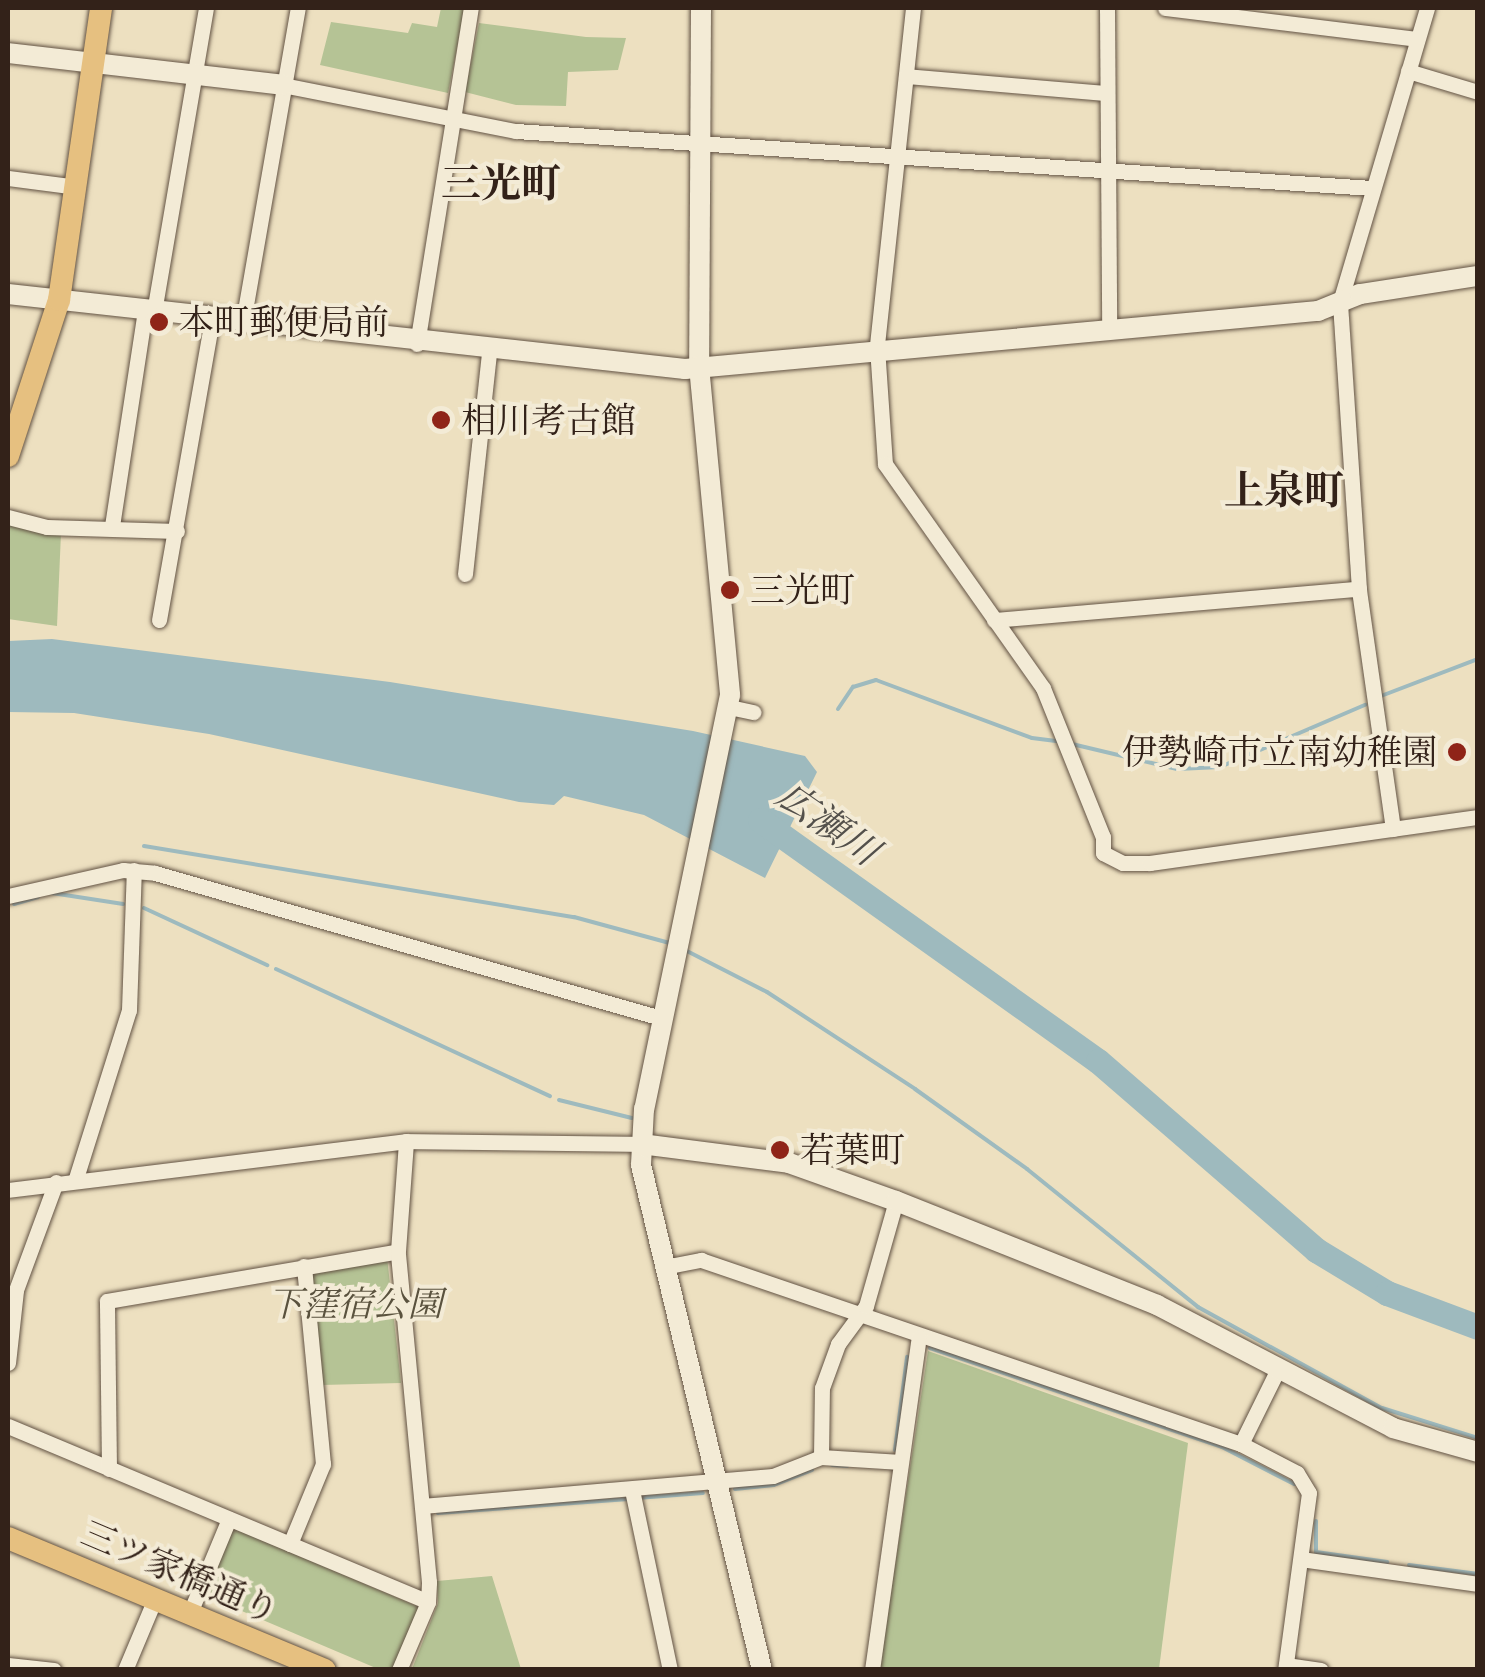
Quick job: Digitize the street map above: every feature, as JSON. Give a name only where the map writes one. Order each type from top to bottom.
[{"type":"main road","points":[[8,456],[59,300],[100,8]]},
{"type":"main road","name":"三ツ家橋通り","points":[[8,1538],[325,1670]]},
{"type":"street","points":[[112,526],[206,8]]},
{"type":"street","points":[[243,322],[298,8]]},
{"type":"street","points":[[416,344],[471,8]]},
{"type":"street","points":[[702,8],[700,366],[728,712],[661,1018],[641,1144],[664,1267],[762,1670]]},
{"type":"street","points":[[913,8],[876,346],[888,474],[1043,688],[1103,838],[1103,852],[1116,860],[1150,864],[1478,817]]},
{"type":"street","points":[[1107,8],[1108,330]]},
{"type":"street","points":[[1165,8],[1417,39]]},
{"type":"street","points":[[1393,829],[1359,589],[1340,302],[1427,8]]},
{"type":"street","points":[[8,52],[283,85],[451,119],[700,146],[1371,188]]},
{"type":"street","points":[[1408,71],[1478,92]]},
{"type":"street","points":[[906,76],[1106,93]]},
{"type":"street","points":[[8,178],[77,186]]},
{"type":"street","points":[[8,294],[489,352],[700,366],[876,346],[1318,311],[1340,302],[1478,276]]},
{"type":"street","points":[[159,620],[178,531],[212,319]]},
{"type":"street","points":[[464,574],[489,352]]},
{"type":"street","points":[[8,518],[47,527],[178,531]]},
{"type":"street","points":[[994,620],[1359,589]]},
{"type":"street","points":[[728,712],[753,712]]},
{"type":"street","points":[[8,896],[134,870],[661,1018]]},
{"type":"street","points":[[76,1178],[129,1010],[134,870]]},
{"type":"street","points":[[398,1670],[428,1602],[398,1251],[406,1142]]},
{"type":"street","points":[[8,1190],[76,1178],[406,1142],[641,1144],[789,1163],[1157,1304],[1393,1428],[1478,1452]]},
{"type":"street","points":[[8,1363],[16,1290],[56,1182]]},
{"type":"street","points":[[821,1457],[822,1388],[838,1344],[860,1315],[896,1201]]},
{"type":"street","points":[[109,1470],[107,1301],[398,1251]]},
{"type":"street","points":[[664,1267],[701,1260],[1241,1444],[1308,1482],[1286,1667],[1322,1670]]},
{"type":"street","points":[[290,1544],[323,1464],[304,1266]]},
{"type":"street","points":[[872,1670],[920,1337]]},
{"type":"street","points":[[1241,1444],[1278,1369]]},
{"type":"street","points":[[8,1426],[428,1602]]},
{"type":"street","points":[[422,1506],[773,1476],[821,1457],[901,1462]]},
{"type":"street","points":[[632,1490],[670,1670]]},
{"type":"street","points":[[189,1615],[230,1519]]},
{"type":"street","points":[[1301,1559],[1478,1584]]},
{"type":"street","points":[[125,1670],[154,1601]]},
{"type":"street","points":[[8,1665],[54,1670]]},
{"type":"green space","points":[[441,8],[465,8],[448,93],[320,65],[331,22],[408,33],[412,23],[437,27]]},
{"type":"green space","points":[[479,23],[586,37],[626,38],[618,70],[568,72],[566,106],[516,105],[465,92]]},
{"type":"green space","points":[[8,524],[61,533],[57,626],[8,619]]},
{"type":"green space","name":"下窪宿公園","points":[[387,1257],[401,1383],[322,1385],[311,1276],[315,1269]]},
{"type":"green space","points":[[928,1351],[1188,1443],[1159,1669],[879,1670]]},
{"type":"green space","points":[[233,1528],[421,1608],[394,1670],[381,1670],[204,1595]]},
{"type":"green space","points":[[492,1576],[521,1669],[412,1669],[438,1603],[437,1581]]},
{"type":"water","points":[[52,639],[390,682],[693,731],[805,756],[817,772],[765,878],[644,815],[564,796],[554,805],[519,802],[209,734],[74,713],[8,712],[8,641]]},
{"type":"waterway","points":[[1381,696],[1478,659]]},
{"type":"waterway","points":[[838,709],[853,687],[876,680],[1032,738],[1058,741]]},
{"type":"waterway","points":[[1072,744],[1177,769],[1220,767],[1365,705]]},
{"type":"waterway","name":"広瀬川","points":[[760,820],[1098,1061],[1316,1250],[1387,1293],[1478,1327]]},
{"type":"waterway","points":[[144,846],[574,917],[670,943]]},
{"type":"waterway","points":[[52,893],[123,904]]},
{"type":"waterway","points":[[14,904],[38,897]]},
{"type":"waterway","points":[[144,908],[267,965]]},
{"type":"waterway","points":[[683,949],[767,992],[915,1089],[1027,1169],[1198,1307],[1382,1408],[1478,1438]]},
{"type":"waterway","points":[[276,969],[550,1096]]},
{"type":"waterway","points":[[559,1100],[632,1118]]},
{"type":"waterway","points":[[930,1348],[1222,1447],[1294,1484]]},
{"type":"waterway","points":[[895,1450],[907,1357]]},
{"type":"waterway","points":[[832,1465],[847,1466]]},
{"type":"waterway","points":[[735,1489],[774,1485],[812,1470]]},
{"type":"waterway","points":[[637,1498],[703,1493]]},
{"type":"waterway","points":[[438,1513],[628,1499]]},
{"type":"waterway","points":[[1316,1521],[1316,1552],[1387,1562]]},
{"type":"waterway","points":[[1409,1565],[1478,1574]]},
{"type":"place","name":"本町郵便局前","points":[[159,322]]},
{"type":"place","name":"相川考古館","points":[[441,420]]},
{"type":"place","name":"三光町","points":[[730,590]]},
{"type":"place","name":"伊勢崎市立南幼稚園","points":[[1457,752]]},
{"type":"place","name":"若葉町","points":[[780,1150]]},
{"type":"district","name":"三光町","points":[[501,183]]},
{"type":"district","name":"上泉町","points":[[1284,490]]}]
